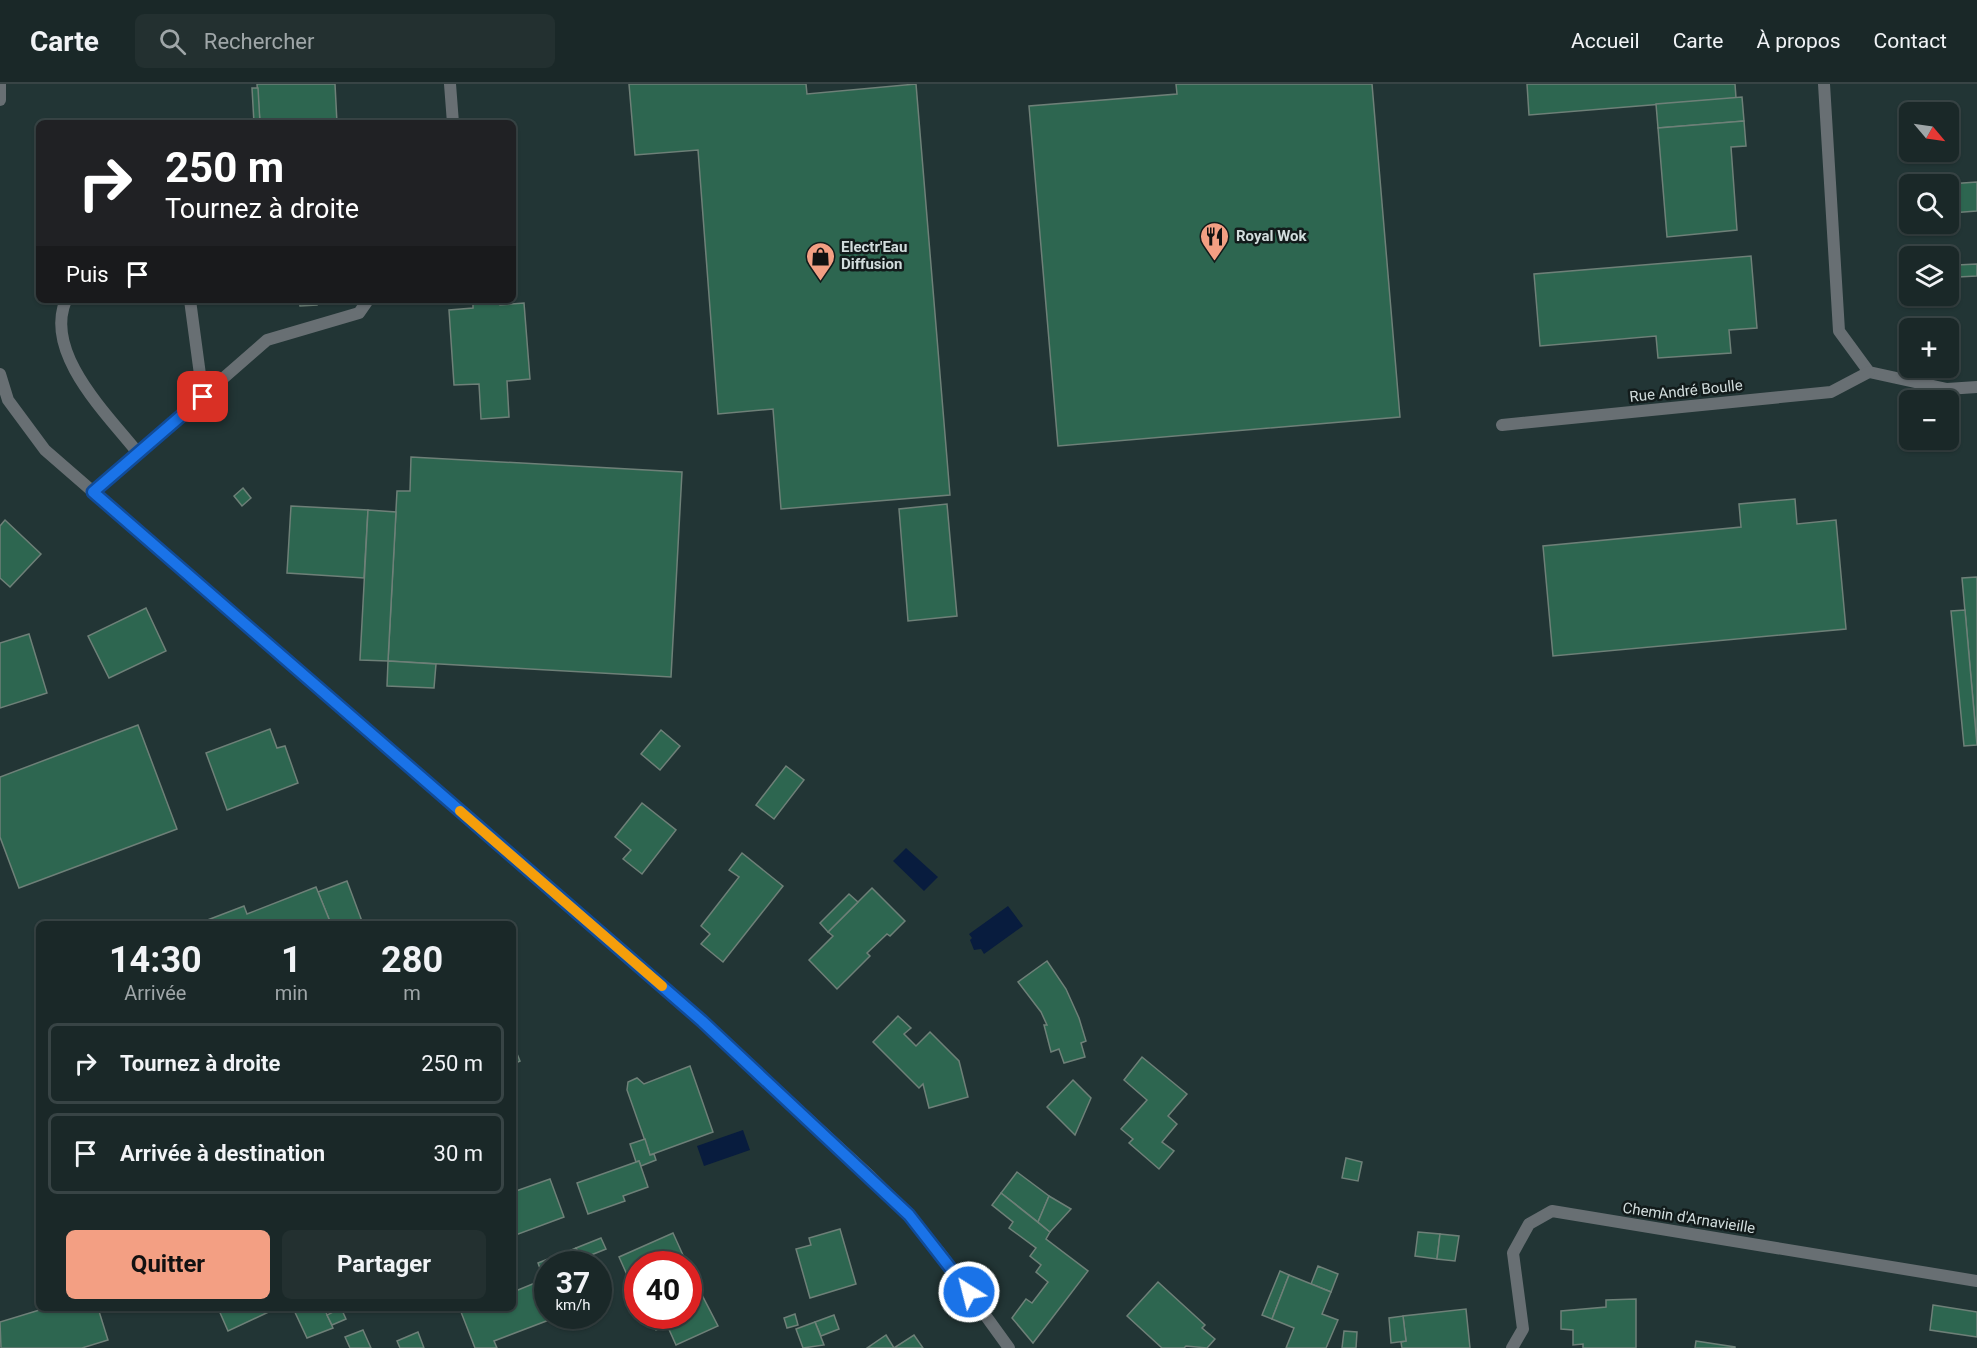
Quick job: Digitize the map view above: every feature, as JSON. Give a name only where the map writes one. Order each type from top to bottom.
[{"type":"street","points":[[0,84],[0,100]]},
{"type":"street","points":[[450,84],[453,120]]},
{"type":"street","points":[[1824,84],[1839,331],[1869,372],[1947,389],[1977,387]]},
{"type":"street","points":[[65,303],[62,313],[62,334],[71,364],[138,453]]},
{"type":"street","points":[[190,303],[203,397]]},
{"type":"street","points":[[93,492],[267,340],[359,313],[366,303]]},
{"type":"street","name":"Rue André Boulle","points":[[1502,425],[1831,392],[1869,372]]},
{"type":"street","points":[[0,374],[8,400],[45,450],[702,1021],[871,1177],[909,1215],[941,1254],[1009,1348]]},
{"type":"street","name":"Chemin d'Arnavieille","points":[[1512,1348],[1523,1329],[1513,1253],[1529,1224],[1552,1210],[1977,1281]]},
{"type":"water","points":[[906,848],[938,877],[924,891],[893,861]]},
{"type":"water","points":[[1008,906],[1023,926],[984,954],[981,949],[974,950],[969,934]]},
{"type":"water","points":[[743,1130],[750,1150],[704,1166],[697,1146]]},
{"type":"building","points":[[257,84],[335,84],[337,120],[260,120]]},
{"type":"building","name":"Electr'Eau Diffusion","points":[[629,84],[806,84],[807,94],[916,84],[950,495],[781,509],[773,409],[718,414],[698,150],[635,155]]},
{"type":"building","name":"Royal Wok","points":[[1176,84],[1372,84],[1400,417],[1058,446],[1029,106],[1177,94]]},
{"type":"building","points":[[1527,84],[1735,84],[1736,98],[1529,115]]},
{"type":"building","points":[[252,88],[258,88],[260,120],[254,120]]},
{"type":"building","points":[[1742,97],[1744,121],[1658,128],[1656,104]]},
{"type":"building","points":[[1744,121],[1746,146],[1731,147],[1737,230],[1667,237],[1658,128]]},
{"type":"building","points":[[1977,182],[1977,211],[1959,212],[1959,183]]},
{"type":"building","points":[[1751,256],[1757,328],[1729,330],[1731,353],[1658,358],[1656,336],[1540,346],[1534,274]]},
{"type":"building","points":[[1977,264],[1977,276],[1959,277],[1959,265]]},
{"type":"building","points":[[300,303],[317,303],[317,305],[300,306]]},
{"type":"building","points":[[473,303],[500,303],[500,305],[524,303],[530,379],[507,381],[509,417],[481,419],[479,384],[454,385],[449,310],[473,308]]},
{"type":"building","points":[[411,457],[682,472],[671,677],[388,661],[397,491],[410,491]]},
{"type":"building","points":[[243,488],[251,498],[242,506],[234,496]]},
{"type":"building","points":[[1795,499],[1797,524],[1836,520],[1846,629],[1553,656],[1543,546],[1741,527],[1739,504]]},
{"type":"building","points":[[947,504],[957,616],[908,621],[899,509]]},
{"type":"building","points":[[291,506],[368,510],[364,578],[287,573]]},
{"type":"building","points":[[368,510],[396,512],[388,661],[360,660]]},
{"type":"building","points":[[5,520],[41,554],[10,587],[0,578],[0,526]]},
{"type":"building","points":[[1977,577],[1977,735],[1976,735],[1962,578]]},
{"type":"building","points":[[146,608],[166,651],[109,678],[88,636]]},
{"type":"building","points":[[1965,610],[1977,745],[1964,746],[1951,611]]},
{"type":"building","points":[[29,634],[47,693],[0,708],[0,643]]},
{"type":"building","points":[[388,661],[436,664],[434,688],[387,686]]},
{"type":"building","points":[[138,725],[177,829],[19,888],[0,837],[0,777]]},
{"type":"building","points":[[270,729],[277,748],[285,746],[298,783],[227,810],[206,753]]},
{"type":"building","points":[[661,730],[680,746],[660,770],[641,754]]},
{"type":"building","points":[[786,766],[804,780],[774,819],[756,805]]},
{"type":"building","points":[[642,803],[676,830],[642,874],[623,859],[631,850],[615,837]]},
{"type":"building","points":[[742,853],[783,886],[723,962],[701,944],[710,934],[701,926],[739,877],[729,870]]},
{"type":"building","points":[[347,881],[362,921],[330,921],[318,892]]},
{"type":"building","points":[[316,887],[330,921],[205,921],[244,906],[247,914]]},
{"type":"building","points":[[872,888],[905,921],[890,936],[887,934],[867,953],[870,956],[837,989],[809,960],[833,936],[828,932]]},
{"type":"building","points":[[849,894],[858,902],[828,932],[820,923]]},
{"type":"building","points":[[1047,961],[1066,989],[1086,1041],[1081,1043],[1085,1057],[1064,1063],[1059,1049],[1051,1052],[1044,1025],[1047,1025],[1041,1012],[1018,982]]},
{"type":"building","points":[[898,1016],[911,1028],[904,1034],[916,1046],[930,1032],[959,1061],[968,1097],[929,1108],[923,1084],[919,1088],[873,1042]]},
{"type":"building","points":[[516,1051],[520,1061],[516,1063]]},
{"type":"building","points":[[1142,1057],[1187,1094],[1168,1116],[1177,1124],[1162,1142],[1174,1151],[1159,1169],[1129,1143],[1133,1139],[1121,1129],[1147,1100],[1124,1080]]},
{"type":"building","points":[[690,1066],[713,1132],[650,1155],[627,1090],[628,1082],[637,1078],[644,1084]]},
{"type":"building","points":[[1073,1080],[1091,1098],[1075,1135],[1047,1107]]},
{"type":"building","points":[[645,1139],[650,1155],[654,1154],[656,1160],[641,1166],[639,1161],[636,1162],[630,1144]]},
{"type":"building","points":[[1346,1158],[1362,1162],[1358,1181],[1342,1178]]},
{"type":"building","points":[[639,1161],[648,1187],[623,1196],[625,1201],[588,1214],[577,1183]]},
{"type":"building","points":[[1017,1172],[1049,1196],[1038,1222],[1001,1193]]},
{"type":"building","points":[[550,1179],[564,1217],[516,1235],[516,1191]]},
{"type":"building","points":[[1001,1193],[1050,1232],[1046,1239],[1088,1271],[1033,1343],[1012,1318],[1026,1299],[1032,1303],[1048,1282],[1036,1272],[1041,1265],[1030,1256],[1036,1248],[1009,1228],[1013,1222],[992,1205]]},
{"type":"building","points":[[1049,1196],[1071,1209],[1050,1232],[1038,1222]]},
{"type":"building","points":[[840,1229],[856,1284],[810,1298],[796,1249],[811,1245],[809,1238]]},
{"type":"building","points":[[1418,1232],[1440,1234],[1437,1259],[1415,1256]]},
{"type":"building","points":[[673,1233],[681,1251],[632,1251]]},
{"type":"building","points":[[1440,1234],[1459,1236],[1455,1261],[1437,1259]]},
{"type":"building","points":[[601,1238],[606,1249],[577,1251],[576,1248]]},
{"type":"building","points":[[624,1255],[624,1268],[619,1257]]},
{"type":"building","points":[[1318,1266],[1338,1274],[1331,1292],[1311,1284]]},
{"type":"building","points":[[1280,1271],[1289,1275],[1272,1319],[1262,1315]]},
{"type":"building","points":[[1289,1275],[1331,1292],[1322,1314],[1338,1320],[1326,1348],[1286,1348],[1294,1328],[1272,1319]]},
{"type":"building","points":[[1158,1282],[1205,1325],[1202,1328],[1215,1339],[1207,1348],[1186,1346],[1184,1348],[1162,1348],[1127,1316]]},
{"type":"building","points":[[534,1283],[534,1326],[494,1341],[497,1348],[475,1348],[461,1312],[516,1311],[516,1291]]},
{"type":"building","points":[[702,1295],[718,1326],[676,1345],[669,1329],[702,1329]]},
{"type":"building","points":[[1636,1299],[1636,1348],[1583,1348],[1583,1344],[1573,1345],[1573,1330],[1561,1329],[1561,1311],[1606,1307],[1606,1300]]},
{"type":"building","points":[[1933,1305],[1977,1312],[1977,1337],[1930,1330]]},
{"type":"building","points":[[1466,1309],[1470,1348],[1402,1348],[1401,1342],[1406,1341],[1403,1316]]},
{"type":"building","points":[[36,1311],[99,1311],[108,1340],[82,1348],[1,1348],[0,1322]]},
{"type":"building","points":[[219,1311],[271,1311],[228,1331]]},
{"type":"building","points":[[294,1311],[325,1311],[333,1328],[307,1338]]},
{"type":"building","points":[[335,1311],[342,1311],[346,1319],[332,1325],[327,1315]]},
{"type":"building","points":[[795,1314],[798,1325],[787,1328],[784,1318]]},
{"type":"building","points":[[834,1315],[839,1329],[821,1336],[815,1322]]},
{"type":"building","points":[[1403,1316],[1406,1341],[1391,1343],[1389,1318]]},
{"type":"building","points":[[815,1322],[824,1345],[803,1348],[796,1329]]},
{"type":"building","points":[[363,1330],[371,1348],[350,1348],[345,1337]]},
{"type":"building","points":[[1344,1331],[1357,1332],[1356,1348],[1342,1348]]},
{"type":"building","points":[[418,1332],[424,1348],[400,1348],[397,1341]]},
{"type":"building","points":[[886,1335],[894,1348],[867,1348]]},
{"type":"building","points":[[914,1335],[923,1348],[894,1348]]},
{"type":"building","points":[[1696,1341],[1735,1347],[1735,1348],[1695,1348]]},
{"type":"slow traffic","points":[[460,811],[662,986]]},
{"type":"place","name":"Royal Wok","points":[[1215,262]]},
{"type":"place","name":"Electr'Eau Diffusion","points":[[820,282]]},
{"type":"route","points":[[203,397],[93,492],[702,1021],[909,1215],[969,1292]]}]
